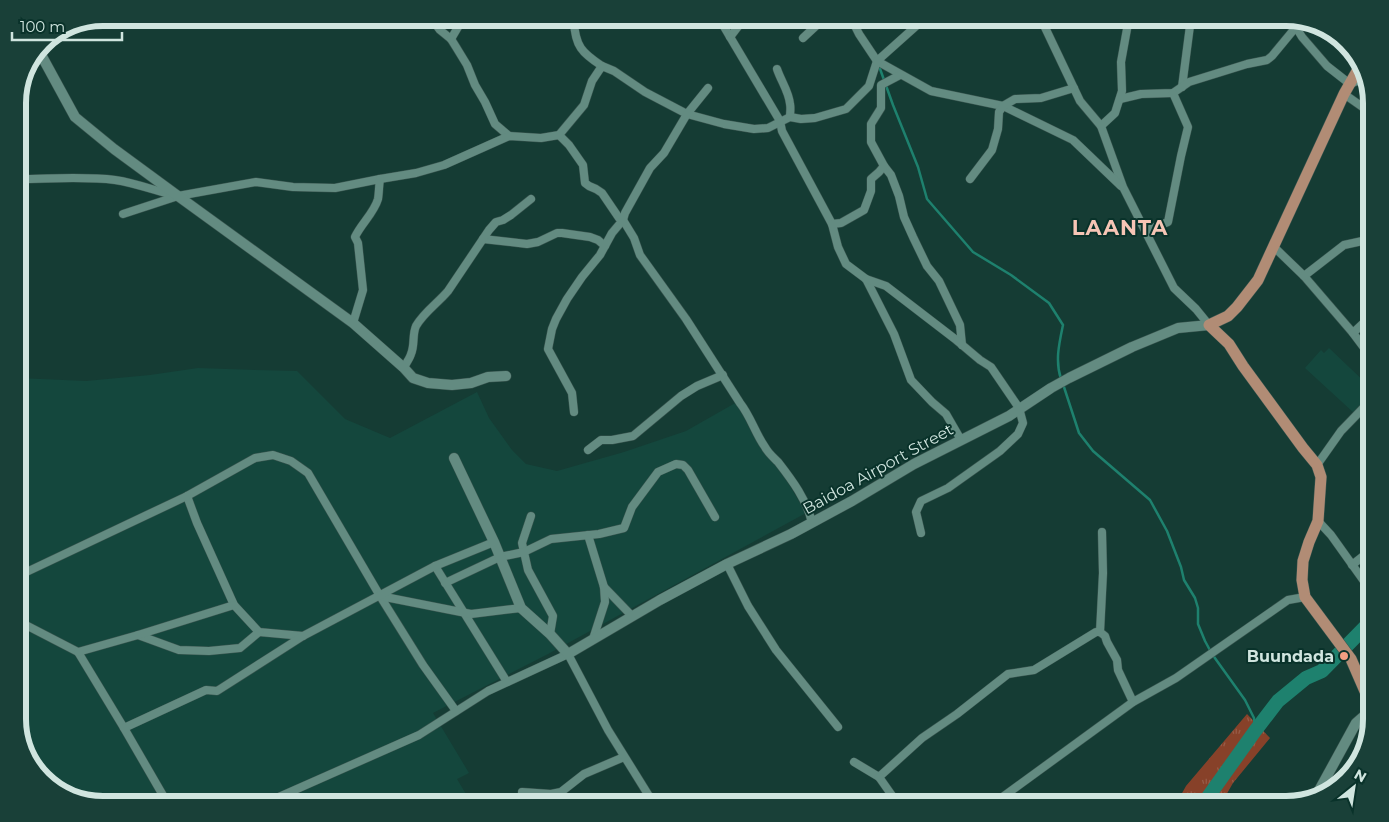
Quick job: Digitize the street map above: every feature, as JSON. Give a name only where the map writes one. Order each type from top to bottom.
[{"type":"main road","points":[[1356,73],[1258,280],[1228,316],[1209,325],[1229,344],[1243,366],[1317,465],[1321,478],[1318,521],[1303,561],[1302,580],[1305,597],[1350,659],[1363,686]]},
{"type":"street","points":[[437,26],[451,38],[467,65],[495,124],[509,136]]},
{"type":"street","points":[[451,38],[458,26]]},
{"type":"street","points":[[574,26],[579,47],[586,56],[614,71],[645,92],[687,114],[724,124],[754,129],[768,128],[790,117],[802,119],[815,118],[846,109],[868,86],[877,61],[916,26]]},
{"type":"street","points":[[724,26],[780,121],[782,131],[832,224],[838,247],[846,264],[866,279],[886,286],[991,367],[1019,408],[1023,423],[1018,434],[1000,451],[948,488],[921,501],[916,512],[921,533]]},
{"type":"street","points":[[730,37],[738,26]]},
{"type":"street","points":[[803,38],[816,26]]},
{"type":"street","points":[[855,26],[877,61],[900,75],[931,91],[1003,106],[1073,140],[1123,187]]},
{"type":"street","points":[[1044,26],[1080,101],[1101,126],[1123,187],[1174,288],[1196,309],[1209,325]]},
{"type":"street","points":[[1101,126],[1115,113],[1122,91],[1122,62],[1128,26]]},
{"type":"street","points":[[1182,87],[1191,26]]},
{"type":"street","points":[[1120,98],[1140,94],[1173,93],[1189,82],[1247,64],[1267,60],[1272,56],[1291,27]]},
{"type":"street","points":[[1297,27],[1302,37],[1363,107]]},
{"type":"street","points":[[42,56],[75,117],[114,149],[353,323],[413,378],[428,383],[452,385],[471,384],[488,377],[506,376]]},
{"type":"street","points":[[123,214],[178,196],[256,182],[293,187],[335,188],[416,173],[444,165],[509,136],[542,138],[559,135],[584,105],[592,81],[602,66]]},
{"type":"street","points":[[777,69],[787,90],[790,103],[790,117]]},
{"type":"street","points":[[868,86],[881,85],[900,75]]},
{"type":"street","points":[[1347,89],[1357,81],[1360,82]]},
{"type":"street","points":[[881,85],[881,108],[871,124],[871,142],[891,175],[904,217],[927,266],[939,281],[960,325],[962,345]]},
{"type":"street","points":[[574,412],[572,393],[548,349],[552,329],[560,310],[582,277],[593,265],[612,233],[623,220],[650,168],[664,153],[687,114],[708,88]]},
{"type":"street","points":[[970,179],[992,150],[998,129],[999,112],[1003,106],[1015,99],[1041,98],[1074,88]]},
{"type":"street","points":[[1145,231],[1168,222],[1188,127],[1173,93]]},
{"type":"street","points":[[559,135],[583,165],[585,183],[602,194],[619,218],[623,220],[634,238],[640,255],[686,318],[748,413],[753,428],[766,449],[804,499],[812,523]]},
{"type":"street","points":[[832,224],[841,222],[864,210],[871,191],[871,179],[884,166]]},
{"type":"street","points":[[26,179],[114,180],[178,196]]},
{"type":"street","points":[[353,323],[362,290],[358,243],[355,238],[358,230],[376,204],[380,179]]},
{"type":"street","points":[[404,368],[412,353],[413,334],[416,326],[424,315],[448,291],[496,222],[511,216],[531,199]]},
{"type":"street","points":[[483,239],[527,244],[538,242],[556,233],[590,237],[598,240],[605,246]]},
{"type":"street","points":[[1304,276],[1344,245],[1363,241]]},
{"type":"street","points":[[1274,247],[1304,276],[1363,346]]},
{"type":"street","points":[[866,279],[894,334],[911,380],[946,414],[961,440]]},
{"type":"street","points":[[1353,332],[1363,323]]},
{"type":"street","name":"Baidoa Airport Street","points":[[568,654],[632,616],[727,564],[837,510],[914,464],[1009,416],[1069,378],[1132,347],[1178,328],[1209,325]]},
{"type":"street","points":[[588,450],[601,440],[633,436],[681,396],[697,386],[723,375]]},
{"type":"street","points":[[1317,465],[1341,431],[1363,408]]},
{"type":"street","points":[[26,572],[187,496],[255,458],[273,454],[291,461],[308,473],[380,596],[456,711]]},
{"type":"street","points":[[454,458],[494,542],[521,608],[550,634],[568,654],[608,730],[649,796]]},
{"type":"street","points":[[445,583],[500,558],[524,552],[551,540],[588,536],[624,528],[632,508],[658,472],[676,464],[682,465],[688,470],[715,517]]},
{"type":"street","points":[[187,496],[197,524],[234,605],[259,632],[303,636]]},
{"type":"street","points":[[808,508],[820,513],[837,510]]},
{"type":"street","points":[[531,516],[522,543],[528,570],[553,616],[550,634]]},
{"type":"street","points":[[1318,521],[1331,535],[1363,579]]},
{"type":"street","points":[[1100,632],[1103,573],[1102,532]]},
{"type":"street","points":[[588,536],[604,587],[604,602],[593,639]]},
{"type":"street","points":[[124,728],[206,690],[217,691],[303,636],[435,566],[494,542]]},
{"type":"street","points":[[1352,565],[1363,557]]},
{"type":"street","points":[[727,564],[748,606],[776,650],[838,727]]},
{"type":"street","points":[[435,566],[507,682]]},
{"type":"street","points":[[604,587],[632,616]]},
{"type":"street","points":[[380,596],[471,614],[521,608]]},
{"type":"street","points":[[1004,796],[1133,702],[1176,678],[1288,600],[1305,597]]},
{"type":"street","points":[[78,652],[234,605]]},
{"type":"street","points":[[26,625],[78,652],[163,796]]},
{"type":"street","points":[[138,635],[179,650],[209,651],[240,648],[259,632]]},
{"type":"street","points":[[879,776],[922,738],[957,714],[1008,674],[1034,670],[1096,632],[1100,632],[1105,636],[1117,660],[1118,670],[1133,702]]},
{"type":"street","points":[[281,796],[419,735],[488,691],[568,654]]},
{"type":"street","points":[[1321,787],[1356,723],[1363,717]]},
{"type":"street","points":[[522,792],[551,794],[560,792],[584,774],[624,757]]},
{"type":"street","points":[[854,762],[879,776],[893,796]]},
{"type":"shaded area","points":[[1329,348],[1363,380],[1363,403],[1354,413],[1305,368],[1321,350],[1324,353]]},
{"type":"shaded area","points":[[198,368],[297,371],[345,419],[390,438],[477,392],[489,418],[512,450],[526,464],[557,471],[624,452],[686,431],[737,402],[745,415],[748,425],[780,469],[806,513],[548,654],[433,713],[469,773],[457,779],[467,796],[103,796],[83,793],[65,785],[45,770],[30,744],[26,724],[26,378],[86,381]]},
{"type":"green space","points":[[1247,714],[1270,738],[1233,783],[1226,796],[1180,796],[1186,786]]},
{"type":"waterway","points":[[879,66],[918,167],[927,199],[973,252],[1011,275],[1049,303],[1063,325],[1058,359],[1061,379]]},
{"type":"waterway","points":[[1063,384],[1079,433],[1093,451],[1150,500],[1167,531],[1184,580],[1195,598],[1198,608],[1198,624],[1205,641],[1212,654],[1245,700],[1254,718],[1255,731]]},
{"type":"waterway","points":[[1209,796],[1278,701],[1306,678],[1322,671],[1363,629]]},
{"type":"place","name":"Buundada","points":[[1344,656]]},
{"type":"district","name":"LAANTA","points":[[1120,227]]}]
